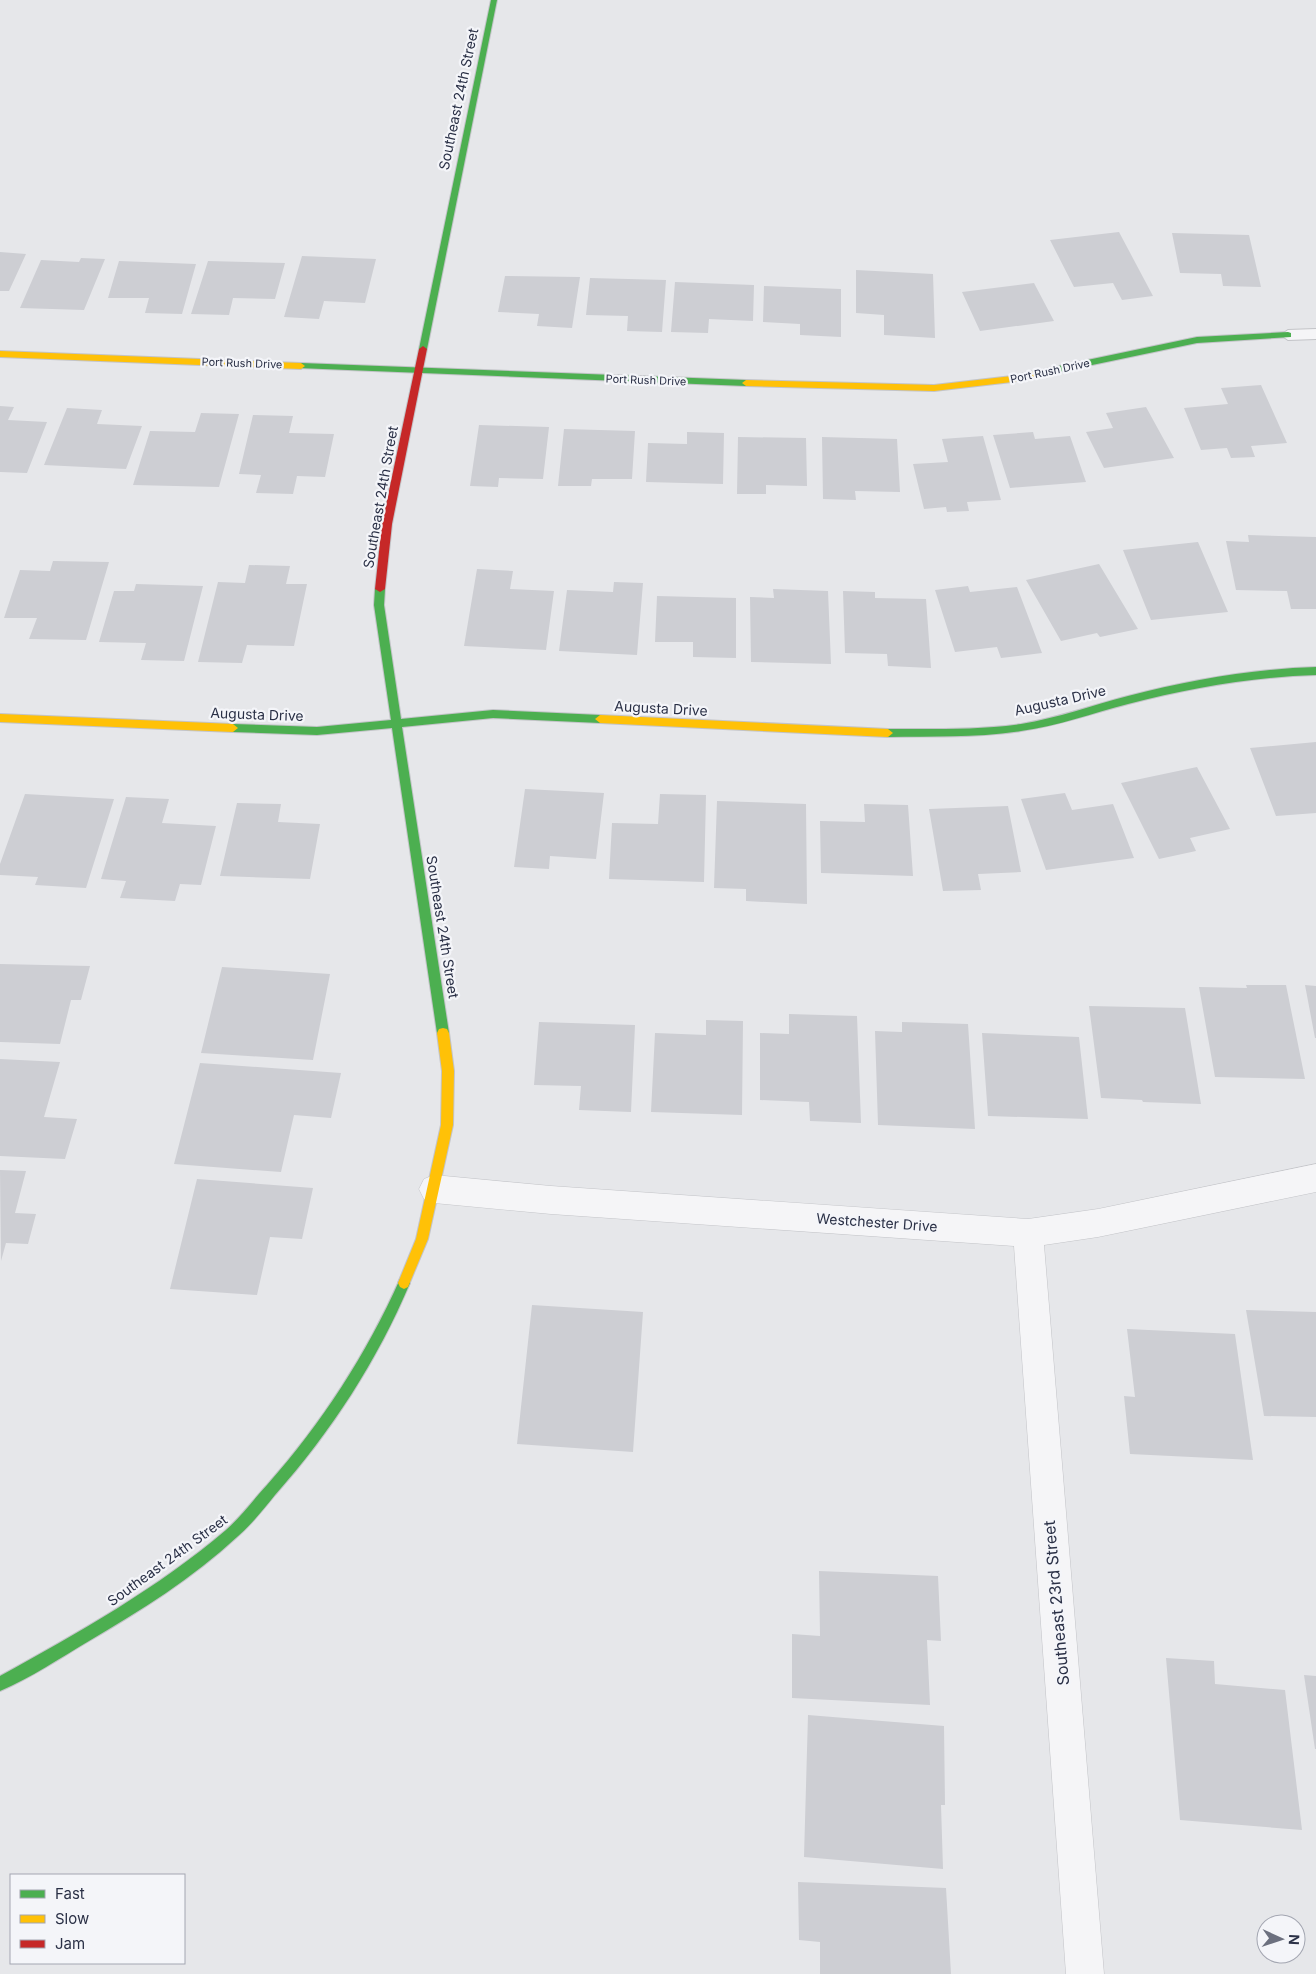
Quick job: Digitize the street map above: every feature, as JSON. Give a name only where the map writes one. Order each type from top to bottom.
[{"type":"street","name":"Southeast 24th Street","points":[[0,1684],[64,1649],[148,1596],[232,1533],[300,1459],[356,1375],[395,1305],[422,1239],[447,1125],[448,1071],[437,979],[379,605],[381,567],[387,524],[420,370],[494,0]]},
{"type":"street","name":"Port Rush Drive","points":[[0,354],[880,388],[934,388],[1012,379],[1197,340],[1288,336]]},
{"type":"street","name":"Augusta Drive","points":[[0,718],[317,731],[493,714],[866,733],[965,732],[1038,724],[1141,696],[1225,679],[1270,672],[1316,671]]},
{"type":"street","name":"Westchester Drive","points":[[434,1189],[561,1201],[1028,1232],[1098,1223],[1316,1178]]},
{"type":"street","name":"Southeast 23rd Street","points":[[1028,1232],[1085,1974]]},
{"type":"lane","points":[[1288,336],[1316,334]]},
{"type":"building","points":[[1119,232],[1153,296],[1122,300],[1113,283],[1074,287],[1050,240]]},
{"type":"building","points":[[1172,233],[1249,235],[1261,287],[1223,286],[1221,274],[1180,273]]},
{"type":"building","points":[[0,252],[26,254],[9,291],[0,291]]},
{"type":"building","points":[[302,256],[376,259],[365,303],[324,301],[319,319],[284,317]]},
{"type":"building","points":[[81,258],[105,259],[84,310],[20,308],[41,260],[79,262]]},
{"type":"building","points":[[119,261],[196,264],[182,314],[145,313],[149,298],[108,298]]},
{"type":"building","points":[[208,261],[285,263],[275,299],[233,298],[229,315],[191,314]]},
{"type":"building","points":[[856,270],[933,274],[935,338],[884,335],[884,315],[856,313]]},
{"type":"building","points":[[505,276],[580,277],[572,328],[537,326],[539,314],[498,312]]},
{"type":"building","points":[[590,278],[666,280],[662,332],[627,331],[628,316],[586,315]]},
{"type":"building","points":[[675,282],[754,285],[753,321],[709,319],[708,333],[671,332]]},
{"type":"building","points":[[1034,283],[1054,321],[980,331],[962,292]]},
{"type":"building","points":[[764,286],[841,289],[841,337],[800,335],[800,324],[763,322]]},
{"type":"building","points":[[1261,385],[1287,443],[1251,446],[1255,457],[1231,458],[1227,448],[1201,450],[1184,408],[1228,404],[1221,388]]},
{"type":"building","points":[[0,406],[14,407],[8,420],[47,422],[27,473],[0,472]]},
{"type":"building","points":[[1146,407],[1174,458],[1104,468],[1086,432],[1113,428],[1106,413]]},
{"type":"building","points":[[67,408],[102,410],[97,424],[142,426],[126,469],[44,465]]},
{"type":"building","points":[[201,413],[239,414],[219,487],[133,485],[150,431],[195,432]]},
{"type":"building","points":[[253,415],[293,416],[289,433],[334,434],[325,477],[297,476],[293,494],[256,493],[261,475],[239,474]]},
{"type":"building","points":[[479,425],[549,427],[543,479],[499,478],[498,487],[470,486]]},
{"type":"building","points":[[564,429],[635,431],[632,479],[592,479],[591,486],[558,486]]},
{"type":"building","points":[[687,432],[724,433],[723,484],[646,482],[648,443],[687,444]]},
{"type":"building","points":[[1033,432],[1035,439],[1070,436],[1086,482],[1010,488],[993,435]]},
{"type":"building","points":[[983,436],[1001,500],[967,502],[969,511],[947,512],[946,507],[924,509],[913,464],[948,462],[942,439]]},
{"type":"building","points":[[738,437],[806,438],[807,486],[766,485],[766,494],[737,494]]},
{"type":"building","points":[[822,437],[897,439],[900,492],[855,491],[856,500],[823,499]]},
{"type":"building","points":[[1248,535],[1316,537],[1316,609],[1291,609],[1287,591],[1236,590],[1226,541],[1249,542]]},
{"type":"building","points":[[1198,542],[1228,612],[1151,620],[1123,550]]},
{"type":"building","points":[[53,561],[109,562],[86,640],[29,639],[37,618],[4,618],[20,570],[50,571]]},
{"type":"building","points":[[1099,564],[1138,629],[1100,637],[1097,633],[1061,641],[1026,580]]},
{"type":"building","points":[[249,565],[290,566],[286,584],[307,584],[294,646],[247,645],[242,663],[198,662],[218,582],[245,583]]},
{"type":"building","points":[[477,569],[513,571],[510,589],[554,591],[546,650],[464,646]]},
{"type":"building","points":[[614,582],[643,583],[637,655],[559,651],[567,590],[613,592]]},
{"type":"building","points":[[136,584],[203,586],[184,661],[141,660],[146,643],[99,642],[114,591],[134,591]]},
{"type":"building","points":[[968,586],[970,592],[1017,587],[1042,653],[1001,658],[997,647],[955,652],[935,590]]},
{"type":"building","points":[[773,589],[828,591],[831,664],[751,662],[750,597],[774,598]]},
{"type":"building","points":[[843,591],[875,592],[875,598],[926,599],[931,668],[888,666],[887,654],[845,653]]},
{"type":"building","points":[[657,596],[736,598],[736,658],[693,657],[693,642],[655,642]]},
{"type":"building","points":[[1316,742],[1316,813],[1276,816],[1250,748]]},
{"type":"building","points":[[1197,767],[1230,829],[1190,838],[1196,851],[1159,859],[1121,783]]},
{"type":"building","points":[[525,789],[604,793],[596,859],[550,856],[549,869],[514,867]]},
{"type":"building","points":[[1065,793],[1072,810],[1113,804],[1134,858],[1046,870],[1021,799]]},
{"type":"building","points":[[25,794],[114,799],[86,888],[35,885],[38,877],[0,875],[0,864]]},
{"type":"building","points":[[660,794],[706,795],[704,882],[609,879],[612,823],[658,824]]},
{"type":"building","points":[[126,797],[169,799],[162,823],[216,826],[201,885],[180,884],[175,901],[120,898],[126,881],[101,879]]},
{"type":"building","points":[[717,801],[806,804],[807,904],[746,901],[746,889],[714,888]]},
{"type":"building","points":[[237,803],[281,804],[278,822],[320,824],[310,879],[220,876]]},
{"type":"building","points":[[864,804],[908,805],[913,876],[821,873],[820,821],[865,822]]},
{"type":"building","points":[[1008,806],[1021,872],[978,874],[981,890],[943,891],[929,809]]},
{"type":"building","points":[[0,964],[90,966],[81,1000],[71,1000],[60,1044],[0,1042]]},
{"type":"building","points":[[222,967],[330,974],[313,1060],[201,1053]]},
{"type":"building","points":[[1246,985],[1286,985],[1305,1079],[1215,1077],[1199,987],[1247,988]]},
{"type":"building","points":[[1305,985],[1316,986],[1316,1038],[1315,1038]]},
{"type":"building","points":[[1089,1006],[1185,1008],[1201,1104],[1101,1098]]},
{"type":"building","points":[[789,1014],[857,1016],[861,1123],[810,1121],[809,1102],[760,1100],[760,1033],[789,1034]]},
{"type":"building","points":[[706,1020],[743,1021],[742,1115],[651,1112],[655,1033],[706,1035]]},
{"type":"building","points":[[539,1022],[635,1025],[631,1112],[579,1110],[581,1086],[534,1085]]},
{"type":"building","points":[[902,1022],[968,1024],[975,1129],[878,1125],[875,1031],[902,1032]]},
{"type":"building","points":[[982,1033],[1079,1037],[1088,1119],[988,1116]]},
{"type":"building","points":[[0,1059],[60,1062],[44,1117],[77,1119],[65,1159],[0,1156]]},
{"type":"building","points":[[200,1063],[341,1073],[331,1118],[294,1115],[281,1172],[174,1164]]},
{"type":"building","points":[[0,1170],[26,1171],[15,1213],[36,1214],[28,1244],[6,1243],[1,1261]]},
{"type":"building","points":[[197,1179],[313,1188],[302,1239],[270,1237],[257,1295],[170,1289]]},
{"type":"building","points":[[532,1305],[643,1312],[633,1452],[517,1444]]},
{"type":"building","points":[[1246,1310],[1316,1312],[1316,1417],[1264,1416]]},
{"type":"building","points":[[1127,1329],[1235,1334],[1253,1460],[1130,1454],[1124,1396],[1135,1397]]},
{"type":"building","points":[[819,1571],[938,1576],[941,1641],[927,1640],[930,1705],[792,1698],[792,1634],[820,1636]]},
{"type":"building","points":[[1166,1658],[1214,1661],[1215,1684],[1285,1690],[1302,1830],[1180,1820]]},
{"type":"building","points":[[1304,1675],[1316,1676],[1316,1749],[1315,1749]]},
{"type":"building","points":[[808,1715],[944,1726],[945,1805],[941,1805],[943,1869],[804,1857]]},
{"type":"building","points":[[798,1882],[946,1888],[951,1974],[820,1974],[820,1942],[799,1940]]},
{"type":"traffic: fast","points":[[423,349],[494,0]]},
{"type":"traffic: fast","points":[[1054,370],[1197,340],[1288,335]]},
{"type":"traffic: fast","points":[[301,366],[746,383]]},
{"type":"traffic: fast","points":[[380,589],[379,605],[443,1033]]},
{"type":"traffic: fast","points":[[888,733],[964,732],[1021,728],[1205,682],[1271,673],[1316,671]]},
{"type":"traffic: fast","points":[[233,728],[317,731],[493,714],[600,719]]},
{"type":"traffic: fast","points":[[0,1684],[119,1615],[177,1576],[231,1534],[285,1474],[325,1423],[377,1341],[404,1283]]},
{"type":"traffic: slow","points":[[0,354],[301,366]]},
{"type":"traffic: slow","points":[[746,383],[934,388],[1012,379],[1054,370]]},
{"type":"traffic: slow","points":[[0,718],[233,728]]},
{"type":"traffic: slow","points":[[600,719],[888,733]]},
{"type":"traffic: slow","points":[[404,1283],[422,1239],[447,1125],[448,1071],[443,1033]]},
{"type":"traffic: jam","points":[[380,589],[387,524],[423,349]]}]
